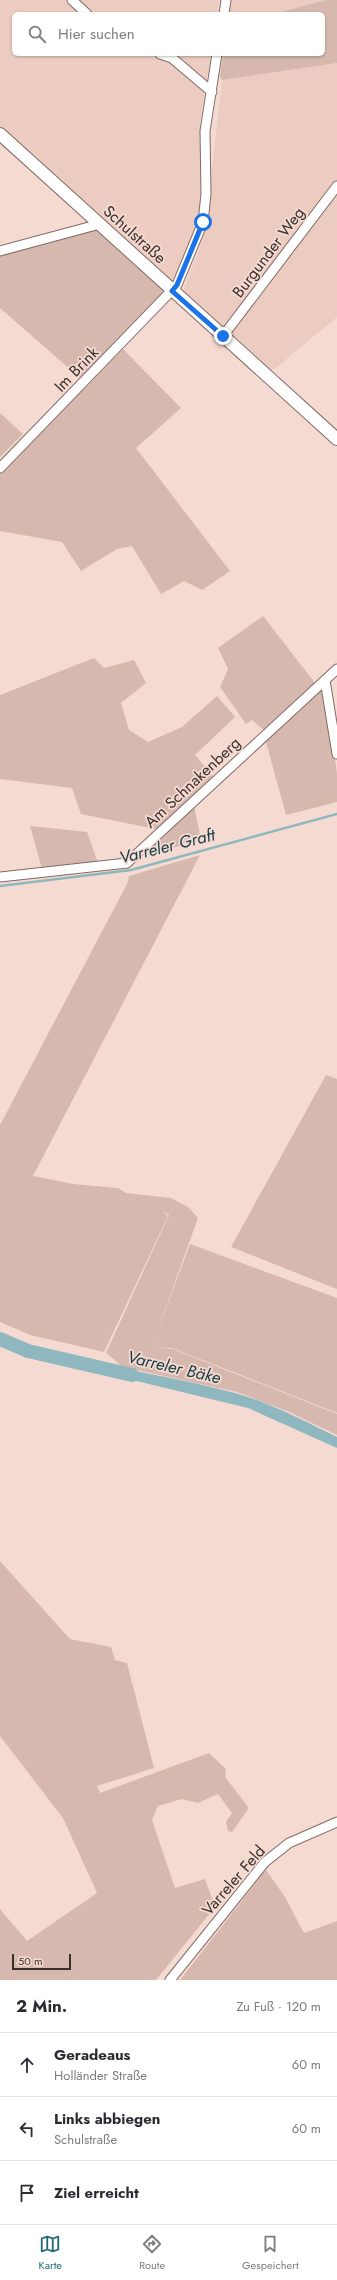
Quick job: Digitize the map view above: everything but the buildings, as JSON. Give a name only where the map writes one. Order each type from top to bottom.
[{"type":"street","points":[[72,0],[85,12]]},
{"type":"street","points":[[224,12],[226,0]]},
{"type":"street","points":[[166,56],[172,58],[212,92]]},
{"type":"street","name":"Im Brink","points":[[0,468],[177,285],[203,222],[206,194],[205,131],[217,56]]},
{"type":"street","name":"Schulstraße","points":[[0,134],[337,439]]},
{"type":"street","name":"Burgunder Weg","points":[[223,336],[337,186]]},
{"type":"street","points":[[0,250],[100,224]]},
{"type":"street","name":"Am Schnakenberg","points":[[0,877],[127,863],[337,669]]},
{"type":"street","points":[[325,680],[337,754]]},
{"type":"street","name":"Varreler Feld","points":[[170,1980],[265,1862],[290,1843],[337,1822]]},
{"type":"shaded area","points":[[0,0],[219,0],[217,12],[12,12],[12,56],[211,56],[200,122],[201,218],[172,285],[0,129]]},
{"type":"shaded area","points":[[230,0],[326,0],[281,12],[229,12]]},
{"type":"shaded area","points":[[326,0],[337,0],[337,63],[222,80],[220,76],[223,56],[325,56],[325,12],[281,12]]},
{"type":"shaded area","points":[[337,63],[337,317],[272,371],[183,291],[199,250],[206,222],[222,80]]},
{"type":"shaded area","points":[[96,229],[167,291],[80,378],[0,308],[0,256]]},
{"type":"shaded area","points":[[123,349],[181,408],[136,448],[230,571],[202,590],[184,581],[161,594],[132,546],[117,549],[81,571],[62,542],[0,531],[0,473]]},
{"type":"shaded area","points":[[0,413],[23,434],[0,457]]},
{"type":"shaded area","points":[[263,616],[315,683],[266,732],[252,720],[246,724],[220,687],[228,669],[218,648]]},
{"type":"shaded area","points":[[94,658],[104,668],[134,660],[146,683],[121,703],[129,730],[148,742],[182,727],[217,696],[235,717],[195,755],[213,776],[156,829],[81,814],[72,788],[0,779],[0,695]]},
{"type":"shaded area","points":[[325,686],[337,774],[337,802],[286,815],[266,742]]},
{"type":"shaded area","points":[[194,805],[201,840],[147,855],[144,851]]},
{"type":"shaded area","points":[[30,826],[87,832],[98,863],[42,869]]},
{"type":"shaded area","points":[[200,855],[33,1176],[73,1184],[118,1188],[126,1193],[171,1198],[188,1207],[198,1218],[152,1346],[190,1244],[337,1298],[337,1413],[172,1348],[157,1347],[173,1349],[337,1414],[337,1435],[289,1412],[237,1392],[123,1367],[106,1353],[169,1215],[163,1211],[168,1216],[104,1352],[30,1335],[0,1322],[0,1125],[127,884],[129,876]]},
{"type":"shaded area","points":[[326,1075],[337,1079],[337,1289],[231,1247]]},
{"type":"shaded area","points":[[0,1561],[70,1639],[111,1647],[115,1660],[127,1663],[154,1768],[97,1786],[100,1793],[209,1753],[226,1769],[225,1777],[249,1808],[232,1832],[228,1831],[226,1822],[232,1813],[218,1794],[198,1803],[182,1799],[158,1806],[152,1820],[175,1888],[205,1879],[215,1907],[156,1980],[0,1980],[0,1909],[27,1941],[97,1893],[63,1818],[0,1736]]},
{"type":"shaded area","points":[[266,1870],[285,1897],[304,1933],[337,1921],[337,1980],[180,1980]]},
{"type":"water","points":[[122,1368],[221,1389],[248,1397],[287,1413],[337,1437],[337,1448],[248,1408],[120,1377],[115,1371]]},
{"type":"waterway","name":"Varreler Graft","points":[[0,886],[131,870],[337,814]]},
{"type":"waterway","name":"Varreler Bäke","points":[[0,1339],[28,1351],[132,1375]]},
{"type":"route","points":[[203,222],[177,285],[172,291],[223,336]]}]
